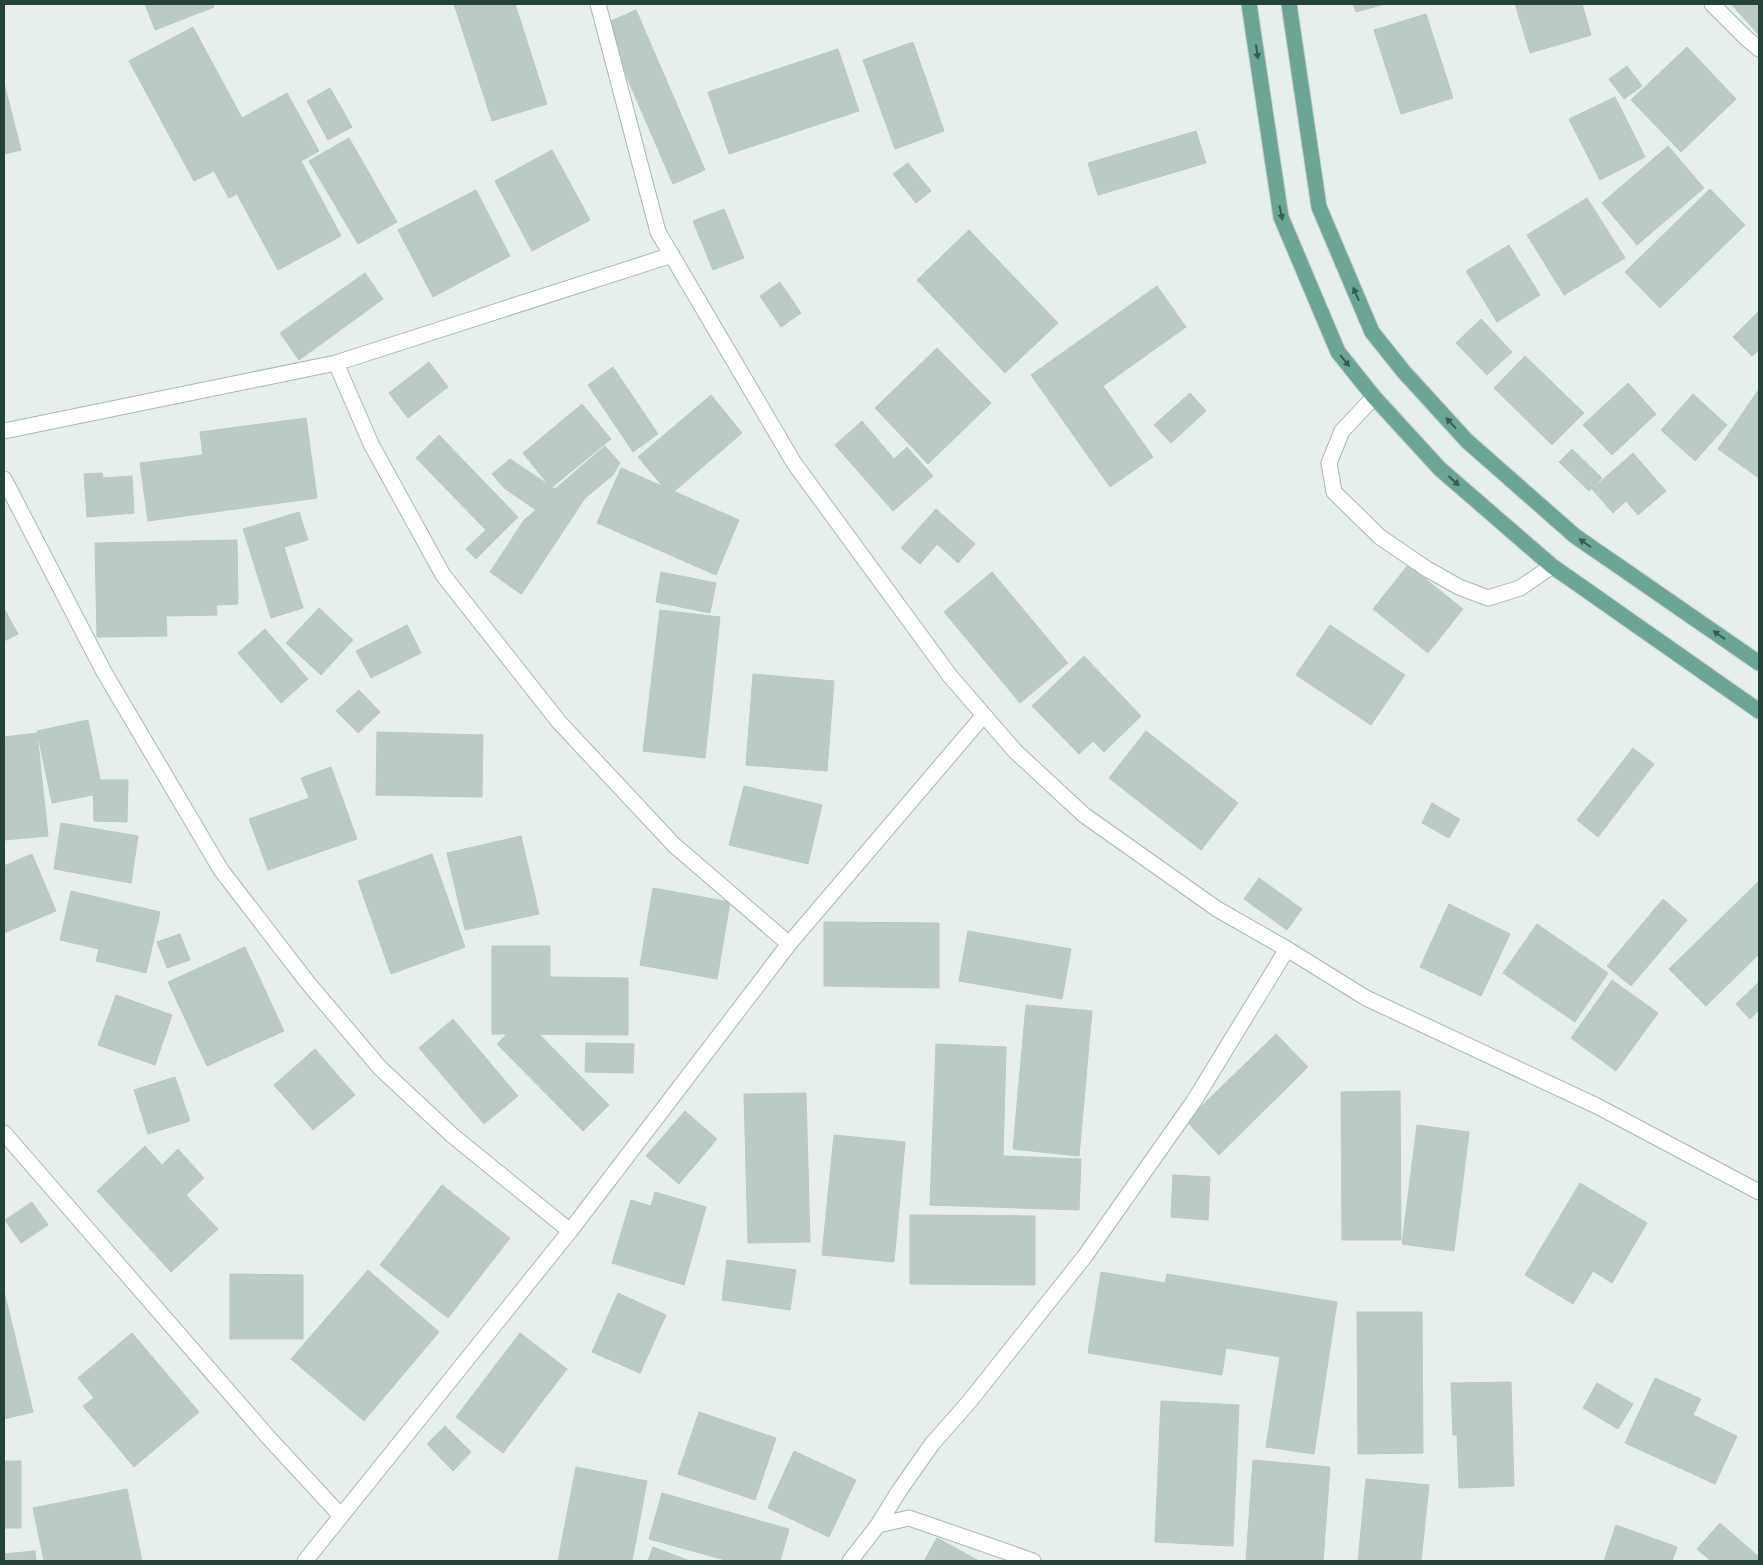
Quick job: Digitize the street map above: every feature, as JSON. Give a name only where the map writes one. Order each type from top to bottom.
[{"type":"main road","points":[[1250,4],[1281,218],[1338,352],[1374,397],[1440,468],[1552,566],[1759,711]]},
{"type":"main road","points":[[1289,4],[1319,207],[1372,332],[1404,372],[1467,441],[1575,536],[1759,663]]},
{"type":"street","points":[[598,4],[658,232],[794,462],[950,676],[1015,751],[1084,815],[1217,909],[1287,949],[1366,998],[1597,1106],[1759,1192]]},
{"type":"street","points":[[1712,4],[1759,50]]},
{"type":"street","points":[[4,431],[336,363],[672,256]]},
{"type":"street","points":[[336,363],[371,444],[443,575],[559,722],[674,845],[789,944]]},
{"type":"street","points":[[1374,397],[1342,431],[1329,463],[1334,492],[1380,537],[1427,569],[1459,587],[1488,598],[1520,588],[1552,566]]},
{"type":"street","points":[[4,479],[104,672],[222,870],[308,983],[380,1068],[453,1136],[570,1231]]},
{"type":"street","points":[[305,1561],[570,1231],[789,944],[984,715]]},
{"type":"street","points":[[850,1561],[878,1525],[932,1444],[970,1402],[1085,1256],[1194,1101],[1287,949]]},
{"type":"street","points":[[4,1133],[268,1437],[341,1516]]},
{"type":"street","points":[[878,1525],[909,1518],[1033,1561]]},
{"type":"building","points":[[145,4],[213,4],[214,7],[155,30]]},
{"type":"building","points":[[454,4],[515,4],[547,104],[492,121]]},
{"type":"building","points":[[1353,4],[1385,4],[1356,12]]},
{"type":"building","points":[[1515,4],[1582,4],[1591,35],[1530,53]]},
{"type":"building","points":[[1731,4],[1759,4],[1759,35]]},
{"type":"building","points":[[636,10],[705,170],[673,184],[604,24]]},
{"type":"building","points":[[1426,14],[1453,98],[1401,114],[1374,30]]},
{"type":"building","points":[[193,27],[242,118],[287,93],[319,151],[301,161],[341,236],[278,270],[237,194],[229,198],[214,171],[194,181],[129,61]]},
{"type":"building","points":[[913,42],[944,131],[895,149],[863,60]]},
{"type":"building","points":[[1687,47],[1736,99],[1681,152],[1631,100]]},
{"type":"building","points":[[838,49],[859,111],[729,154],[708,92]]},
{"type":"building","points":[[1627,66],[1642,86],[1624,99],[1609,79]]},
{"type":"building","points":[[4,83],[21,150],[4,154]]},
{"type":"building","points":[[330,88],[352,127],[328,140],[307,101]]},
{"type":"building","points":[[1615,97],[1645,157],[1600,180],[1569,119]]},
{"type":"building","points":[[1196,131],[1206,163],[1098,195],[1088,163]]},
{"type":"building","points":[[349,138],[397,222],[358,244],[309,161]]},
{"type":"building","points":[[1668,146],[1704,188],[1637,245],[1602,203]]},
{"type":"building","points":[[552,150],[590,220],[532,251],[495,181]]},
{"type":"building","points":[[908,163],[931,191],[916,203],[893,174]]},
{"type":"building","points":[[1710,189],[1745,225],[1660,308],[1625,272]]},
{"type":"building","points":[[476,190],[510,256],[433,297],[398,230]]},
{"type":"building","points":[[1587,198],[1625,258],[1564,295],[1527,235]]},
{"type":"building","points":[[724,209],[744,258],[713,270],[693,221]]},
{"type":"building","points":[[969,230],[1058,323],[1005,373],[917,280]]},
{"type":"building","points":[[1509,245],[1540,295],[1497,322],[1466,271]]},
{"type":"building","points":[[365,273],[383,299],[299,360],[280,333]]},
{"type":"building","points":[[780,282],[801,313],[781,327],[760,296]]},
{"type":"building","points":[[1157,286],[1186,327],[1103,386],[1153,457],[1110,487],[1031,375]]},
{"type":"building","points":[[1759,311],[1759,350],[1752,356],[1733,337]]},
{"type":"building","points":[[1481,319],[1512,352],[1487,375],[1456,343]]},
{"type":"building","points":[[937,348],[991,403],[928,464],[875,408]]},
{"type":"building","points":[[1525,356],[1584,413],[1552,445],[1494,388]]},
{"type":"building","points":[[429,362],[448,387],[408,418],[389,393]]},
{"type":"building","points":[[613,367],[658,434],[633,452],[588,385]]},
{"type":"building","points":[[1628,383],[1656,414],[1612,455],[1583,425]]},
{"type":"building","points":[[1759,389],[1759,478],[1718,449]]},
{"type":"building","points":[[1190,393],[1206,411],[1171,443],[1154,425]]},
{"type":"building","points":[[1693,394],[1727,425],[1695,461],[1661,430]]},
{"type":"building","points":[[711,395],[742,433],[670,495],[638,457]]},
{"type":"building","points":[[582,404],[611,439],[551,488],[523,453]]},
{"type":"building","points":[[306,418],[317,498],[148,521],[140,463],[203,455],[200,432]]},
{"type":"building","points":[[862,421],[894,459],[907,447],[933,476],[893,511],[835,445]]},
{"type":"building","points":[[439,435],[518,517],[476,559],[466,549],[486,530],[416,458]]},
{"type":"building","points":[[605,446],[620,463],[612,476],[585,498],[523,592],[521,594],[490,572],[524,520],[536,510],[504,488],[492,474],[510,459],[555,489]]},
{"type":"building","points":[[1572,449],[1602,478],[1589,491],[1559,462]]},
{"type":"building","points":[[1633,453],[1666,491],[1638,515],[1626,501],[1613,513],[1592,489]]},
{"type":"building","points":[[621,468],[739,520],[716,575],[597,523]]},
{"type":"building","points":[[102,473],[103,478],[132,476],[134,513],[87,517],[84,474]]},
{"type":"building","points":[[936,509],[975,544],[958,563],[937,544],[920,564],[901,548]]},
{"type":"building","points":[[299,512],[308,540],[284,547],[303,608],[271,618],[243,529]]},
{"type":"building","points":[[237,540],[238,604],[216,605],[217,615],[166,616],[167,636],[97,637],[95,543]]},
{"type":"building","points":[[1408,565],[1463,609],[1428,653],[1373,609]]},
{"type":"building","points":[[661,572],[716,583],[710,613],[656,602]]},
{"type":"building","points":[[992,572],[1068,663],[1020,703],[944,612]]},
{"type":"building","points":[[4,608],[18,634],[4,641]]},
{"type":"building","points":[[319,608],[353,640],[321,675],[286,643]]},
{"type":"building","points":[[660,610],[720,617],[705,758],[643,751]]},
{"type":"building","points":[[407,625],[421,653],[371,678],[356,651]]},
{"type":"building","points":[[1330,625],[1405,675],[1371,725],[1296,675]]},
{"type":"building","points":[[265,629],[308,679],[281,703],[238,653]]},
{"type":"building","points":[[1084,656],[1141,716],[1104,752],[1093,741],[1079,754],[1032,706]]},
{"type":"building","points":[[753,674],[834,681],[827,771],[746,765]]},
{"type":"building","points":[[359,690],[380,712],[358,733],[336,711]]},
{"type":"building","points":[[88,720],[103,793],[52,803],[37,731]]},
{"type":"building","points":[[1146,731],[1238,803],[1201,850],[1109,778]]},
{"type":"building","points":[[377,732],[483,735],[482,797],[376,795]]},
{"type":"building","points":[[37,733],[48,836],[4,840],[4,737]]},
{"type":"building","points":[[1633,748],[1654,764],[1598,837],[1577,820]]},
{"type":"building","points":[[331,767],[357,839],[268,870],[249,819],[309,798],[301,778]]},
{"type":"building","points":[[93,780],[128,780],[127,822],[94,821]]},
{"type":"building","points":[[744,786],[822,805],[808,864],[729,845]]},
{"type":"building","points":[[1432,803],[1460,819],[1449,838],[1422,823]]},
{"type":"building","points":[[61,823],[138,836],[131,883],[54,869]]},
{"type":"building","points":[[521,836],[539,914],[465,930],[447,853]]},
{"type":"building","points":[[32,854],[56,911],[4,933],[4,866]]},
{"type":"building","points":[[432,854],[465,947],[391,974],[358,881]]},
{"type":"building","points":[[1259,878],[1302,909],[1287,930],[1244,899]]},
{"type":"building","points":[[1759,881],[1759,954],[1706,1006],[1669,969]]},
{"type":"building","points":[[653,888],[730,902],[717,979],[640,965]]},
{"type":"building","points":[[71,891],[160,912],[146,973],[96,961],[99,949],[60,940]]},
{"type":"building","points":[[1663,899],[1687,920],[1631,986],[1607,966]]},
{"type":"building","points":[[1449,904],[1510,934],[1481,996],[1420,967]]},
{"type":"building","points":[[824,922],[939,923],[939,988],[824,986]]},
{"type":"building","points":[[1537,924],[1608,973],[1575,1022],[1503,973]]},
{"type":"building","points":[[968,931],[1071,949],[1062,999],[959,981]]},
{"type":"building","points":[[180,934],[190,960],[167,968],[157,942]]},
{"type":"building","points":[[492,946],[550,946],[550,977],[628,978],[628,1035],[492,1034]]},
{"type":"building","points":[[245,947],[284,1031],[207,1066],[168,982]]},
{"type":"building","points":[[1612,980],[1658,1013],[1616,1071],[1571,1038]]},
{"type":"building","points":[[1759,982],[1759,1010],[1750,1019],[1736,1004]]},
{"type":"building","points":[[116,995],[172,1015],[155,1065],[98,1045]]},
{"type":"building","points":[[1026,1005],[1092,1011],[1079,1156],[1013,1149]]},
{"type":"building","points":[[523,1018],[609,1105],[583,1131],[497,1044]]},
{"type":"building","points":[[453,1019],[518,1096],[484,1124],[419,1048]]},
{"type":"building","points":[[1276,1034],[1308,1067],[1219,1155],[1186,1121]]},
{"type":"building","points":[[586,1043],[634,1044],[633,1073],[585,1072]]},
{"type":"building","points":[[936,1044],[1006,1047],[1003,1156],[1081,1159],[1079,1210],[930,1205]]},
{"type":"building","points":[[315,1049],[355,1095],[313,1130],[274,1085]]},
{"type":"building","points":[[175,1077],[190,1121],[148,1134],[134,1090]]},
{"type":"building","points":[[1400,1091],[1401,1240],[1342,1240],[1341,1092]]},
{"type":"building","points":[[806,1093],[810,1242],[748,1243],[744,1094]]},
{"type":"building","points":[[685,1111],[717,1139],[679,1184],[646,1156]]},
{"type":"building","points":[[1417,1125],[1469,1132],[1454,1251],[1402,1244]]},
{"type":"building","points":[[834,1135],[905,1142],[894,1262],[822,1255]]},
{"type":"building","points":[[145,1146],[162,1165],[178,1149],[204,1178],[186,1195],[218,1229],[171,1272],[97,1191]]},
{"type":"building","points":[[1173,1175],[1210,1177],[1208,1220],[1171,1217]]},
{"type":"building","points":[[1580,1183],[1647,1223],[1612,1283],[1593,1271],[1573,1304],[1525,1275]]},
{"type":"building","points":[[442,1185],[510,1238],[448,1318],[380,1265]]},
{"type":"building","points":[[655,1192],[706,1207],[684,1285],[612,1263],[631,1200],[651,1206]]},
{"type":"building","points":[[32,1202],[48,1225],[21,1243],[5,1220]]},
{"type":"building","points":[[910,1215],[1035,1216],[1035,1285],[910,1284]]},
{"type":"building","points":[[727,1260],[796,1270],[790,1310],[722,1300]]},
{"type":"building","points":[[368,1270],[439,1332],[364,1421],[291,1359]]},
{"type":"building","points":[[1101,1272],[1165,1283],[1167,1274],[1337,1302],[1314,1454],[1266,1447],[1280,1357],[1226,1348],[1222,1375],[1088,1353]]},
{"type":"building","points":[[230,1274],[303,1275],[303,1339],[230,1339]]},
{"type":"building","points":[[4,1291],[33,1412],[4,1419]]},
{"type":"building","points":[[618,1293],[666,1315],[640,1373],[592,1352]]},
{"type":"building","points":[[1357,1312],[1422,1312],[1423,1453],[1358,1454]]},
{"type":"building","points":[[132,1333],[199,1412],[134,1467],[83,1406],[94,1398],[78,1378]]},
{"type":"building","points":[[520,1333],[567,1369],[503,1453],[456,1417]]},
{"type":"building","points":[[1655,1378],[1701,1399],[1693,1415],[1737,1436],[1715,1484],[1625,1443]]},
{"type":"building","points":[[1511,1382],[1514,1486],[1459,1488],[1457,1435],[1453,1435],[1451,1383]]},
{"type":"building","points":[[1597,1383],[1633,1404],[1618,1429],[1583,1408]]},
{"type":"building","points":[[1161,1401],[1239,1405],[1233,1546],[1155,1542]]},
{"type":"building","points":[[699,1412],[776,1438],[755,1500],[678,1474]]},
{"type":"building","points":[[445,1426],[471,1452],[453,1471],[427,1444]]},
{"type":"building","points":[[794,1451],[856,1480],[829,1537],[768,1508]]},
{"type":"building","points":[[1253,1460],[1330,1467],[1323,1561],[1246,1561]]},
{"type":"building","points":[[4,1461],[21,1461],[21,1528],[4,1528]]},
{"type":"building","points":[[576,1467],[647,1481],[632,1561],[558,1561]]},
{"type":"building","points":[[1366,1479],[1429,1485],[1421,1561],[1358,1561]]},
{"type":"building","points":[[127,1489],[142,1561],[44,1561],[33,1508]]},
{"type":"building","points":[[662,1493],[789,1529],[780,1561],[729,1561],[649,1539]]},
{"type":"building","points":[[1720,1523],[1759,1557],[1759,1561],[1711,1561],[1697,1549]]},
{"type":"building","points":[[1616,1525],[1677,1547],[1672,1561],[1604,1561]]},
{"type":"building","points":[[937,1538],[979,1561],[924,1561]]},
{"type":"building","points":[[653,1547],[690,1561],[648,1561]]},
{"type":"building","points":[[35,1551],[36,1561],[4,1561],[4,1554]]}]
